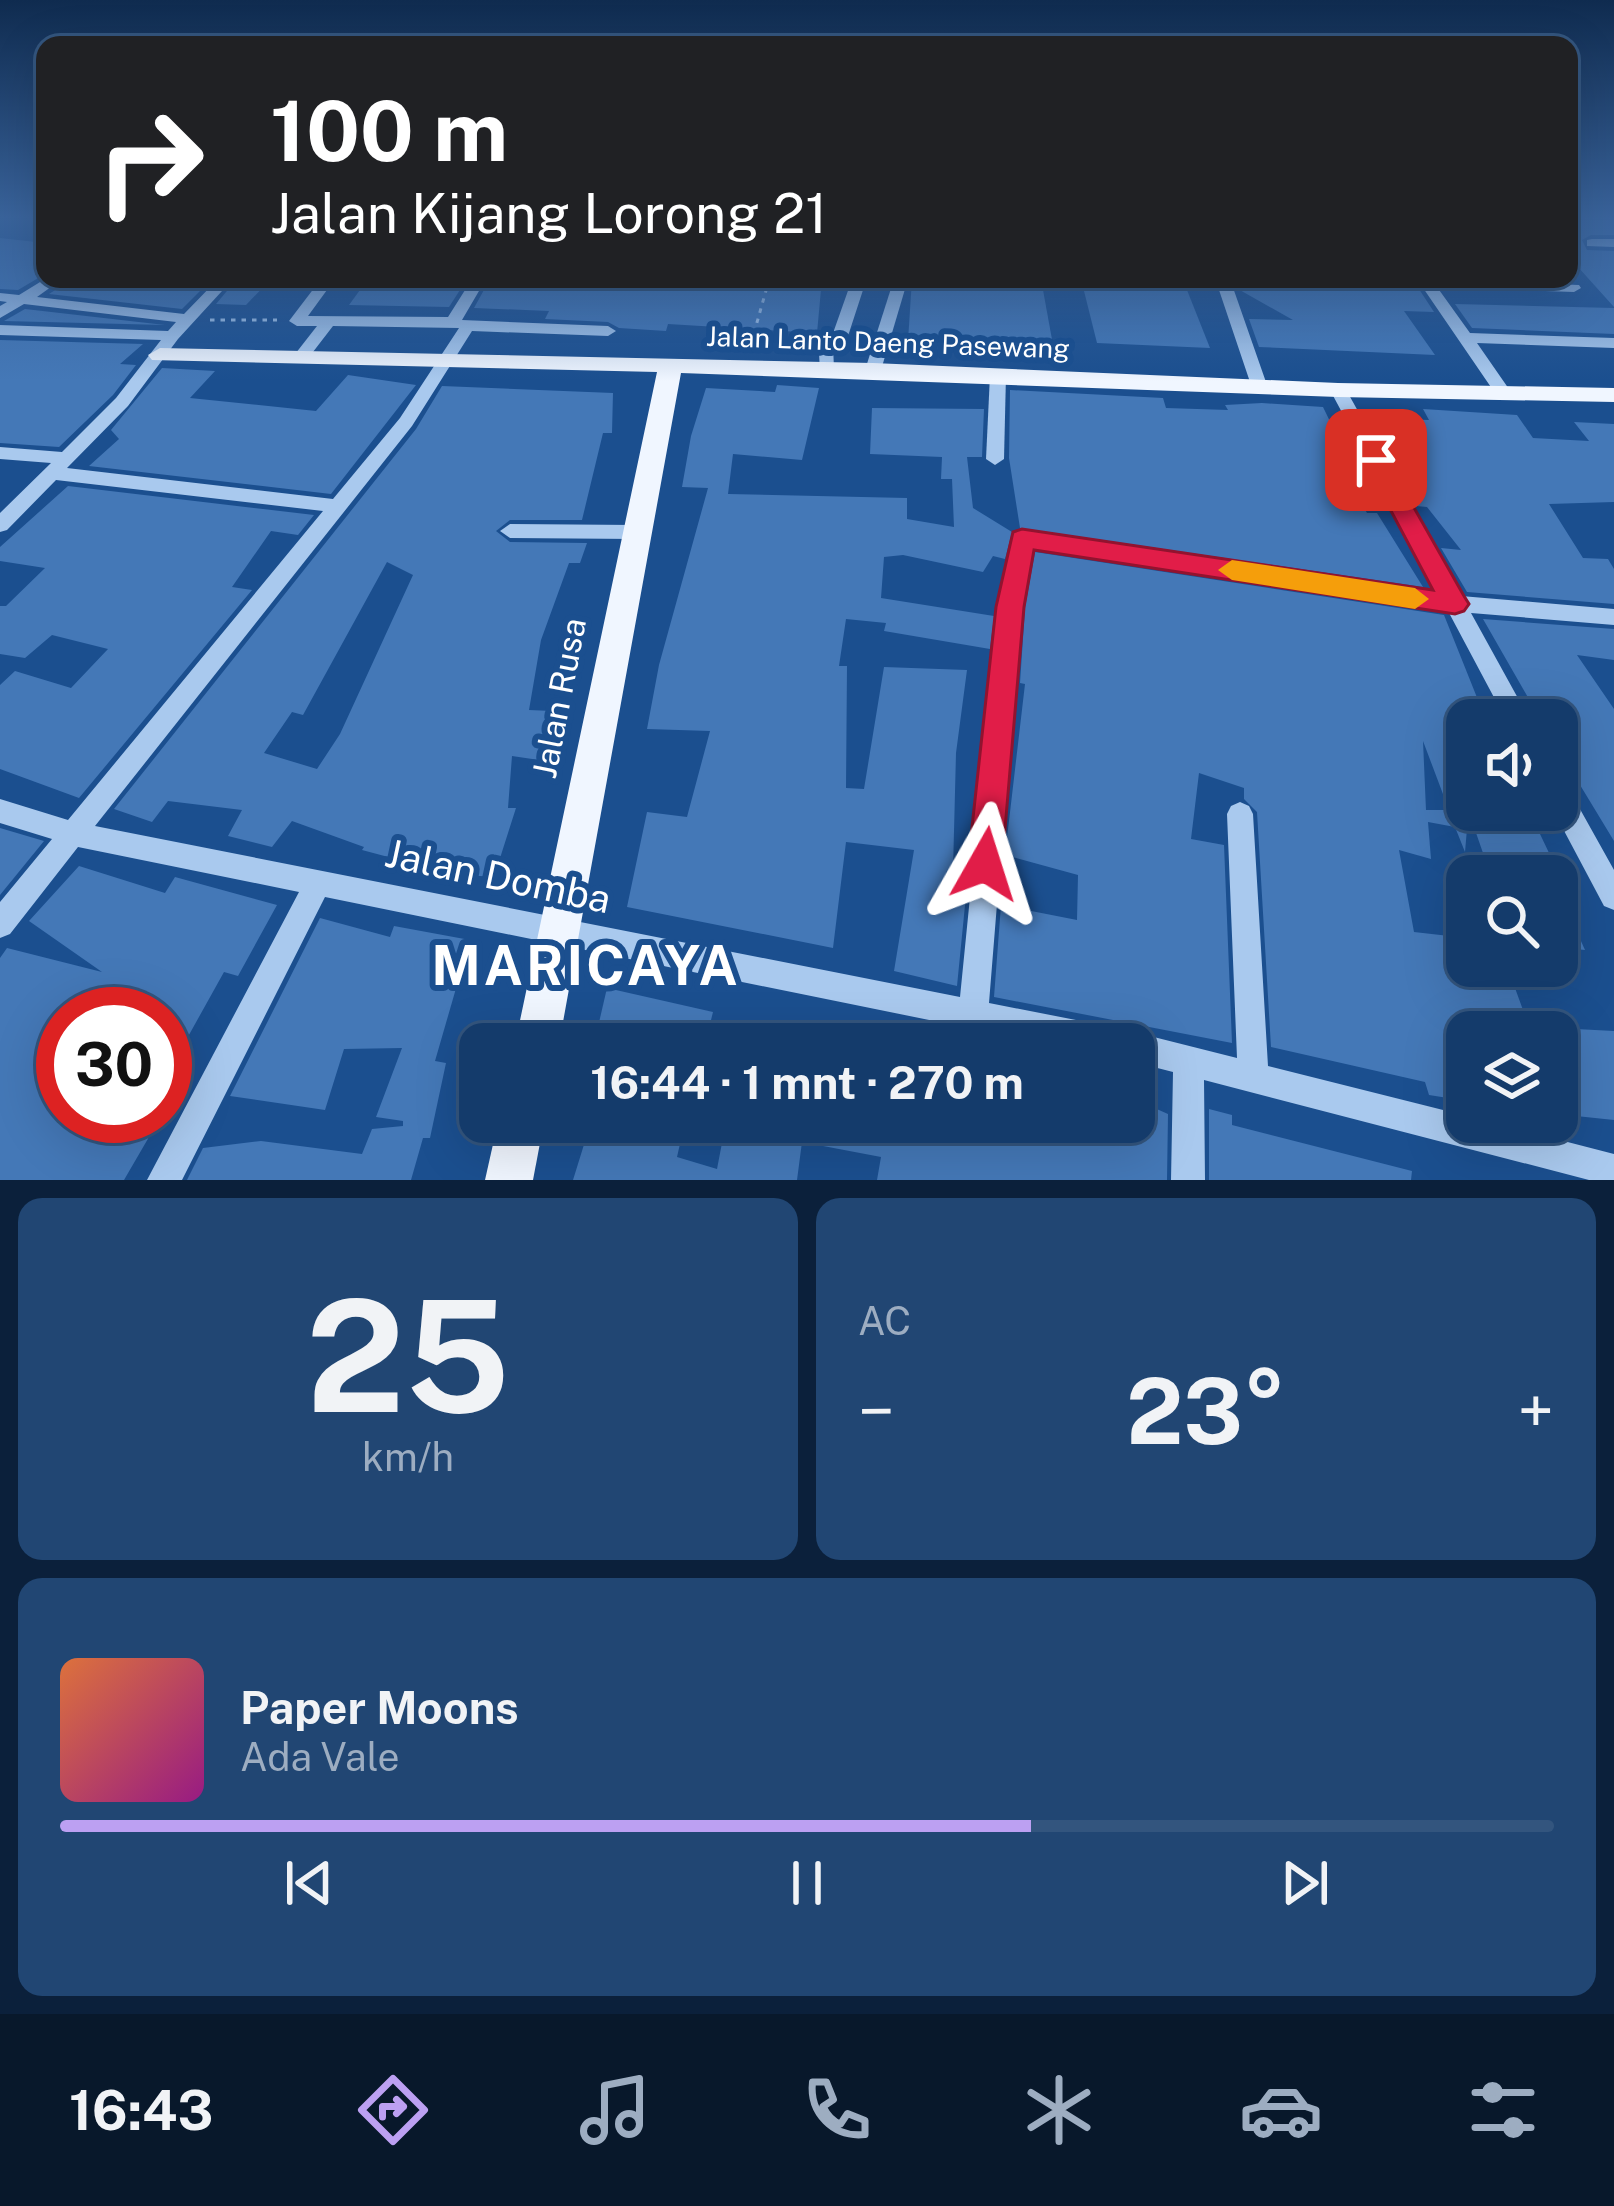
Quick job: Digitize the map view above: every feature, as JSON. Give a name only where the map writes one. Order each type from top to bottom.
[{"type":"main road","name":"Jalan Lanto Daeng Pasewang","points":[[166,345],[300,358],[873,370],[1338,390],[1614,395]]},
{"type":"main road","name":"Jalan Rusa","points":[[541,1023],[670,368]]},
{"type":"main road","points":[[509,1180],[517,1143]]},
{"type":"street","points":[[0,313],[40,288]]},
{"type":"street","points":[[0,525],[60,465],[217,288]]},
{"type":"street","points":[[297,321],[321,288]]},
{"type":"street","points":[[0,925],[452,362],[476,288]]},
{"type":"street","points":[[840,336],[855,288]]},
{"type":"street","points":[[873,370],[899,288]]},
{"type":"street","points":[[1226,288],[1259,385]]},
{"type":"street","points":[[1430,288],[1503,392]]},
{"type":"street","points":[[1553,288],[1574,289]]},
{"type":"street","points":[[0,297],[187,319]]},
{"type":"street","points":[[297,321],[608,331]]},
{"type":"street","points":[[300,358],[329,321]]},
{"type":"street","points":[[0,330],[166,345]]},
{"type":"street","points":[[1464,338],[1614,343]]},
{"type":"street","points":[[769,346],[827,348],[826,369]]},
{"type":"street","points":[[994,459],[998,375]]},
{"type":"street","points":[[1338,390],[1444,603],[1505,699]]},
{"type":"street","points":[[0,453],[340,506]]},
{"type":"street","points":[[510,531],[636,532]]},
{"type":"street","points":[[973,1014],[1010,607],[1022,538],[1444,603],[1614,616]]},
{"type":"street","name":"Jalan Domba","points":[[0,811],[73,834],[1018,1023]]},
{"type":"street","points":[[1240,814],[1253,1074]]},
{"type":"street","points":[[1578,831],[1614,897]]},
{"type":"street","points":[[164,1180],[320,881]]},
{"type":"street","points":[[1155,1052],[1614,1170]]},
{"type":"street","points":[[1188,1180],[1189,1060]]},
{"type":"path","points":[[745,367],[767,288]]},
{"type":"path","points":[[187,319],[297,321]]},
{"type":"building","points":[[0,271],[36,271],[36,279],[18,290],[0,289]]},
{"type":"building","points":[[1582,271],[1614,271],[1614,307]]},
{"type":"building","points":[[58,288],[203,288],[182,309],[49,294]]},
{"type":"building","points":[[229,288],[262,288],[246,305],[216,304]]},
{"type":"building","points":[[361,288],[461,288],[449,307],[349,305]]},
{"type":"building","points":[[485,288],[821,288],[817,333],[668,324],[666,331],[619,328],[608,322],[545,319],[549,311],[474,308]]},
{"type":"building","points":[[911,288],[1043,288],[1053,345],[908,341]]},
{"type":"building","points":[[1083,288],[1185,288],[1210,348],[1097,343]]},
{"type":"building","points":[[1418,288],[1434,312],[1404,311],[1435,355],[1259,347],[1249,319],[1293,320],[1238,289]]},
{"type":"building","points":[[1455,304],[1614,308],[1614,334],[1472,328]]},
{"type":"building","points":[[25,309],[165,325],[4,321]]},
{"type":"building","points":[[0,340],[143,344],[120,364],[136,365],[113,395],[59,447],[0,443]]},
{"type":"building","points":[[162,368],[215,371],[190,398],[316,411],[348,375],[416,385],[331,494],[89,466],[119,439],[111,430]]},
{"type":"building","points":[[777,385],[819,388],[802,460],[733,454],[728,494],[907,498],[907,519],[954,527],[952,479],[941,479],[942,457],[870,454],[872,408],[984,409],[982,457],[967,457],[973,508],[1012,532],[1005,559],[993,556],[983,572],[903,555],[884,557],[881,598],[994,616],[990,649],[884,631],[886,623],[846,619],[839,666],[847,666],[846,788],[864,789],[884,667],[967,670],[956,753],[953,871],[968,875],[957,986],[894,971],[914,850],[846,842],[833,948],[627,907],[647,812],[687,817],[710,731],[647,729],[659,665],[708,488],[682,487],[691,436],[706,388],[775,392]]},
{"type":"building","points":[[442,386],[613,393],[612,433],[603,433],[582,520],[510,520],[496,531],[510,542],[587,543],[580,563],[569,563],[541,640],[529,710],[552,711],[539,760],[512,756],[508,808],[516,808],[494,877],[452,874],[362,850],[364,847],[292,821],[272,847],[228,836],[242,810],[168,801],[152,822],[114,809],[416,429]],"holes":[[[387,562],[413,575],[340,734],[317,769],[264,753],[292,712],[303,715]]]},
{"type":"building","points":[[1010,390],[1163,398],[1166,408],[1228,410],[1225,405],[1262,403],[1323,407],[1344,450],[1337,449],[1346,463],[1339,463],[1367,513],[1377,513],[1423,587],[1020,528],[1009,458]]},
{"type":"building","points":[[1423,409],[1517,415],[1533,438],[1589,441],[1574,422],[1614,424],[1614,502],[1549,504],[1583,558],[1608,559],[1614,569],[1614,604],[1467,592],[1441,548],[1461,550],[1427,507],[1416,506],[1367,418],[1429,420]]},
{"type":"building","points":[[68,486],[314,515],[298,535],[271,531],[232,587],[252,590],[79,798],[0,769],[0,685],[15,671],[71,688],[108,649],[52,635],[25,658],[0,654],[0,606],[6,606],[45,568],[0,561],[0,547]]},
{"type":"building","points":[[1035,552],[1444,615],[1478,699],[1446,699],[1446,802],[1423,741],[1426,810],[1446,810],[1446,825],[1428,822],[1431,859],[1399,850],[1414,932],[1446,936],[1446,987],[1515,987],[1523,1011],[1446,1011],[1446,1098],[1429,1095],[1425,1082],[1271,1047],[1257,812],[1244,799],[1244,788],[1199,773],[1191,839],[1224,845],[1232,1043],[1155,1028],[1155,1023],[1129,1023],[994,997],[1001,905],[1077,920],[1078,875],[1005,855],[1025,684],[1020,683]]},
{"type":"building","points":[[1483,619],[1614,629],[1614,660],[1577,655],[1614,709],[1614,841],[1578,782],[1578,699],[1529,699]]},
{"type":"building","points":[[0,828],[44,841],[0,895]]},
{"type":"building","points":[[1457,831],[1467,831],[1465,852]]},
{"type":"building","points":[[1475,831],[1539,831],[1550,855],[1484,855]]},
{"type":"building","points":[[79,866],[165,893],[175,877],[277,905],[238,976],[224,972],[192,1029],[192,987],[36,987],[36,1143],[146,1143],[124,1180],[0,1180],[0,958],[7,948],[102,972],[29,921]]},
{"type":"building","points":[[320,918],[390,937],[394,926],[470,940],[435,1061],[446,1063],[430,1138],[423,1138],[411,1180],[187,1180],[203,1148],[261,1141],[362,1154],[372,1129],[403,1126],[403,1121],[376,1117],[402,1048],[344,1049],[325,1110],[230,1096]]},
{"type":"building","points":[[607,988],[713,1012],[710,1023],[599,1023]]},
{"type":"building","points":[[1578,1029],[1614,1031],[1614,1120],[1578,1116]]},
{"type":"building","points":[[1155,1108],[1168,1114],[1167,1180],[877,1180],[881,1157],[807,1143],[1155,1143]]},
{"type":"building","points":[[1209,1109],[1232,1115],[1232,1125],[1412,1171],[1411,1180],[1209,1180]]},
{"type":"building","points":[[584,1143],[680,1143],[677,1157],[717,1169],[722,1143],[802,1143],[797,1180],[573,1180]]},
{"type":"slow traffic","points":[[1232,570],[1415,599]]},
{"type":"district","name":"MARICAYA","points":[[586,966]]},
{"type":"route","points":[[985,864],[1010,607],[1022,538],[1455,604],[1376,460]]}]
